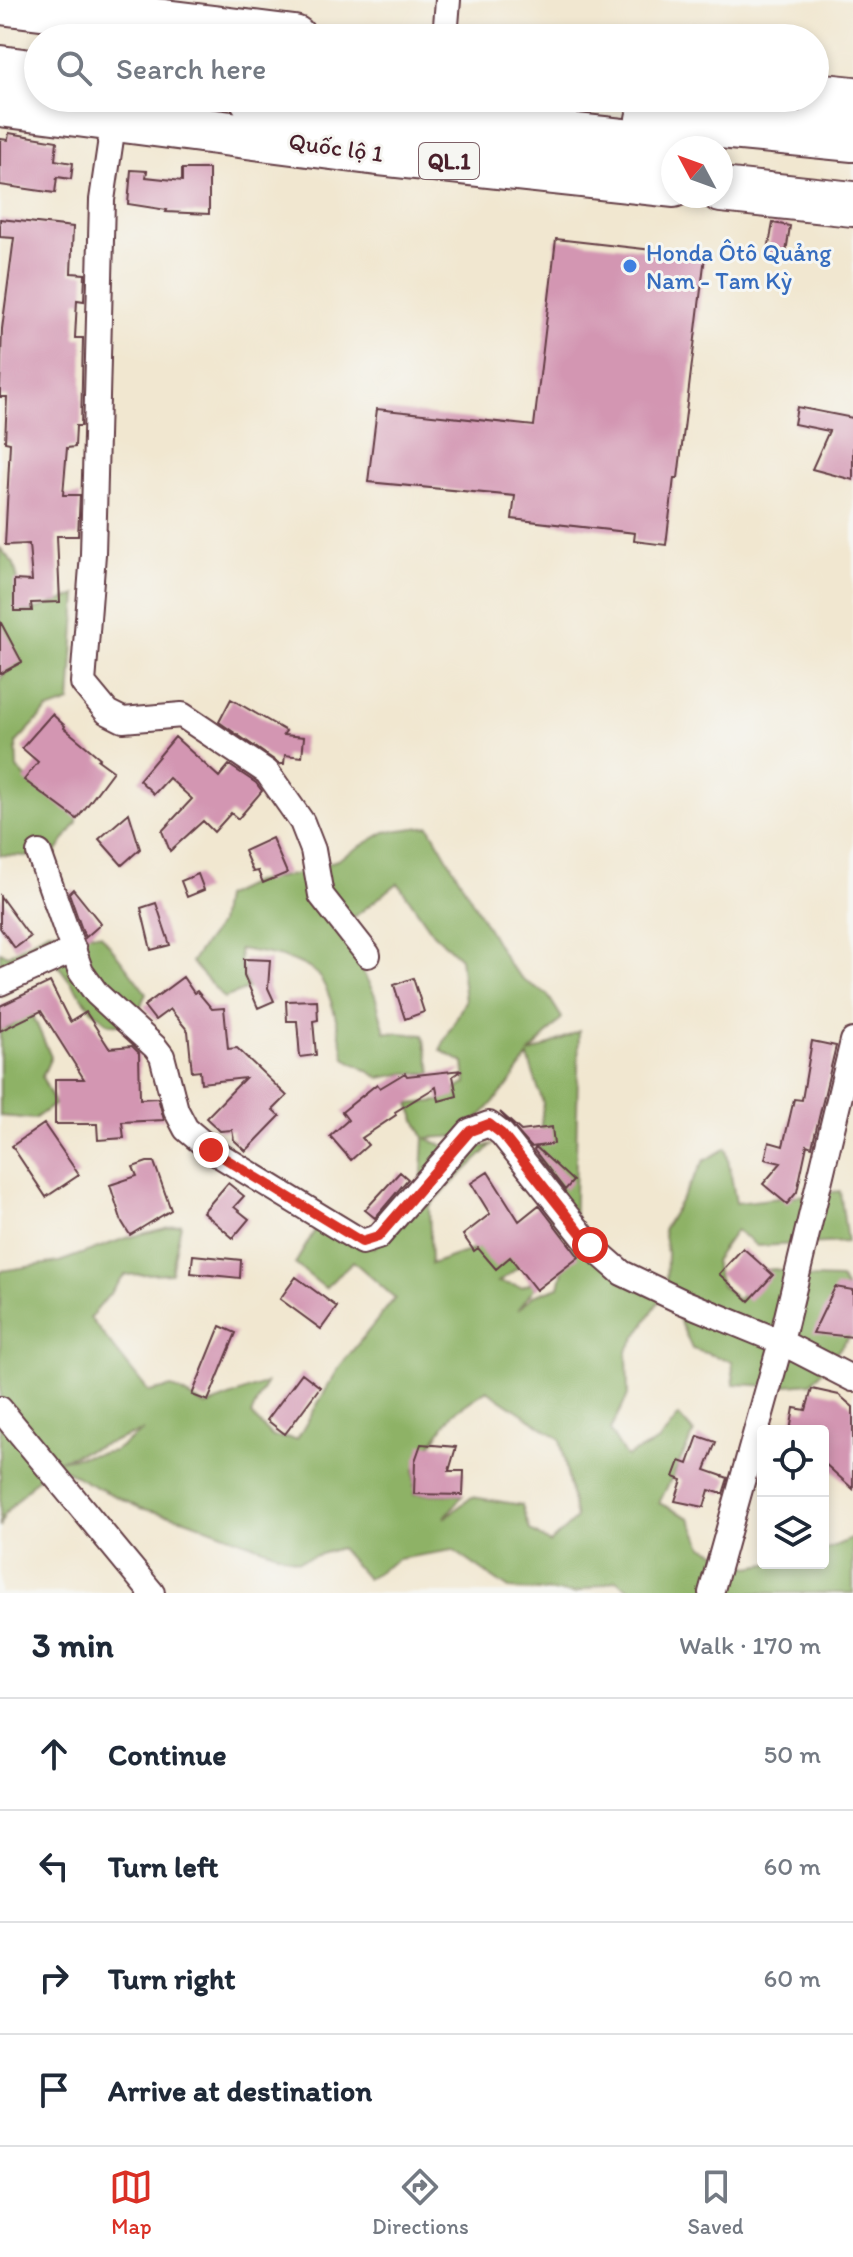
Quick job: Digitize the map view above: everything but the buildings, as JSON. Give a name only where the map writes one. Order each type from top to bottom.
[{"type":"highway","points":[[0,2],[93,11],[170,24]]},
{"type":"highway","points":[[0,38],[24,41]]},
{"type":"highway","points":[[0,68],[24,71]]},
{"type":"highway","points":[[829,96],[853,99]]},
{"type":"highway","name":"Quốc lộ 1","points":[[0,104],[24,107]]},
{"type":"highway","name":"Quốc lộ 1","points":[[65,112],[114,118],[227,115],[394,155],[661,184]]},
{"type":"highway","name":"Quốc lộ 1","points":[[365,112],[437,121],[674,122]]},
{"type":"highway","name":"Quốc lộ 1","points":[[582,112],[853,139]]},
{"type":"highway","points":[[733,152],[853,165]]},
{"type":"highway","points":[[733,191],[853,204]]},
{"type":"street","points":[[446,24],[448,0]]},
{"type":"street","points":[[114,118],[102,200],[93,554],[83,683],[107,712],[123,720],[182,715],[267,772],[302,822],[313,850],[321,895],[368,955]]},
{"type":"street","points":[[39,853],[87,984],[162,1056],[176,1110],[186,1129],[211,1150],[362,1242],[378,1237],[470,1131],[489,1124],[502,1134],[590,1245],[622,1273],[781,1342],[853,1379]]},
{"type":"street","points":[[0,983],[74,950]]},
{"type":"street","points":[[711,1593],[781,1342],[853,1041]]},
{"type":"street","points":[[0,1409],[152,1593]]},
{"type":"green space","points":[[0,548],[14,564],[26,613],[77,595],[70,702],[47,710],[16,743],[17,768],[41,792],[78,801],[77,822],[53,857],[0,855],[0,680],[13,660],[0,631]]},
{"type":"green space","points":[[429,826],[509,965],[526,982],[547,994],[562,1018],[529,1054],[579,1031],[574,1239],[666,1289],[667,1253],[663,1230],[704,1161],[726,1148],[736,1203],[840,1191],[847,1242],[757,1246],[736,1230],[714,1261],[721,1285],[738,1300],[756,1271],[775,1269],[811,1278],[841,1279],[850,1297],[850,1336],[812,1383],[774,1386],[734,1384],[732,1361],[692,1349],[666,1290],[627,1351],[628,1395],[610,1431],[626,1457],[659,1441],[679,1416],[694,1433],[659,1503],[690,1518],[703,1546],[750,1567],[757,1566],[757,1569],[829,1569],[829,1548],[853,1538],[853,1593],[635,1593],[616,1580],[575,1593],[509,1589],[453,1550],[398,1559],[367,1579],[340,1548],[298,1561],[185,1519],[140,1508],[52,1462],[4,1515],[0,1528],[0,1271],[59,1262],[126,1238],[181,1224],[171,1273],[125,1275],[90,1318],[149,1392],[172,1387],[206,1406],[266,1383],[251,1415],[273,1437],[297,1439],[340,1366],[395,1298],[353,1261],[325,1288],[295,1264],[319,1223],[374,1248],[421,1190],[424,1138],[409,1104],[439,1101],[466,1083],[464,1063],[440,1050],[465,1001],[460,958],[433,933],[398,883],[340,928],[375,995],[385,1032],[423,1035],[432,1073],[380,1078],[345,1058],[329,997],[319,976],[304,965],[286,958],[239,949],[248,989],[224,998],[191,962],[219,924],[223,897],[254,882],[297,874],[337,860],[385,832]],"holes":[[[528,1057],[543,1103],[535,1189],[565,1261],[559,1287],[533,1296],[518,1310],[542,1278],[522,1287],[498,1282],[519,1267],[519,1227],[477,1248],[431,1264],[429,1206],[492,1145],[455,1151],[426,1138],[463,1136],[507,1087]],[[487,1390],[560,1439],[576,1519],[550,1543],[530,1530],[522,1505],[472,1497],[444,1518],[463,1495],[414,1494],[414,1470],[453,1413]],[[143,1431],[114,1451],[60,1460]]]},
{"type":"green space","points":[[48,931],[101,934],[146,993],[133,1025],[109,1024],[91,1009],[54,960],[26,975],[0,995],[0,952],[8,955]]},
{"type":"green space","points":[[31,1011],[51,1057],[42,1077],[55,1104],[34,1119],[0,1116],[0,1028],[9,1028]]},
{"type":"place","name":"Honda Ôtô Quảng Nam - Tam Kỳ","points":[[630,266]]},
{"type":"route","points":[[211,1150],[362,1242],[378,1237],[470,1131],[489,1124],[502,1134],[590,1245]]}]
